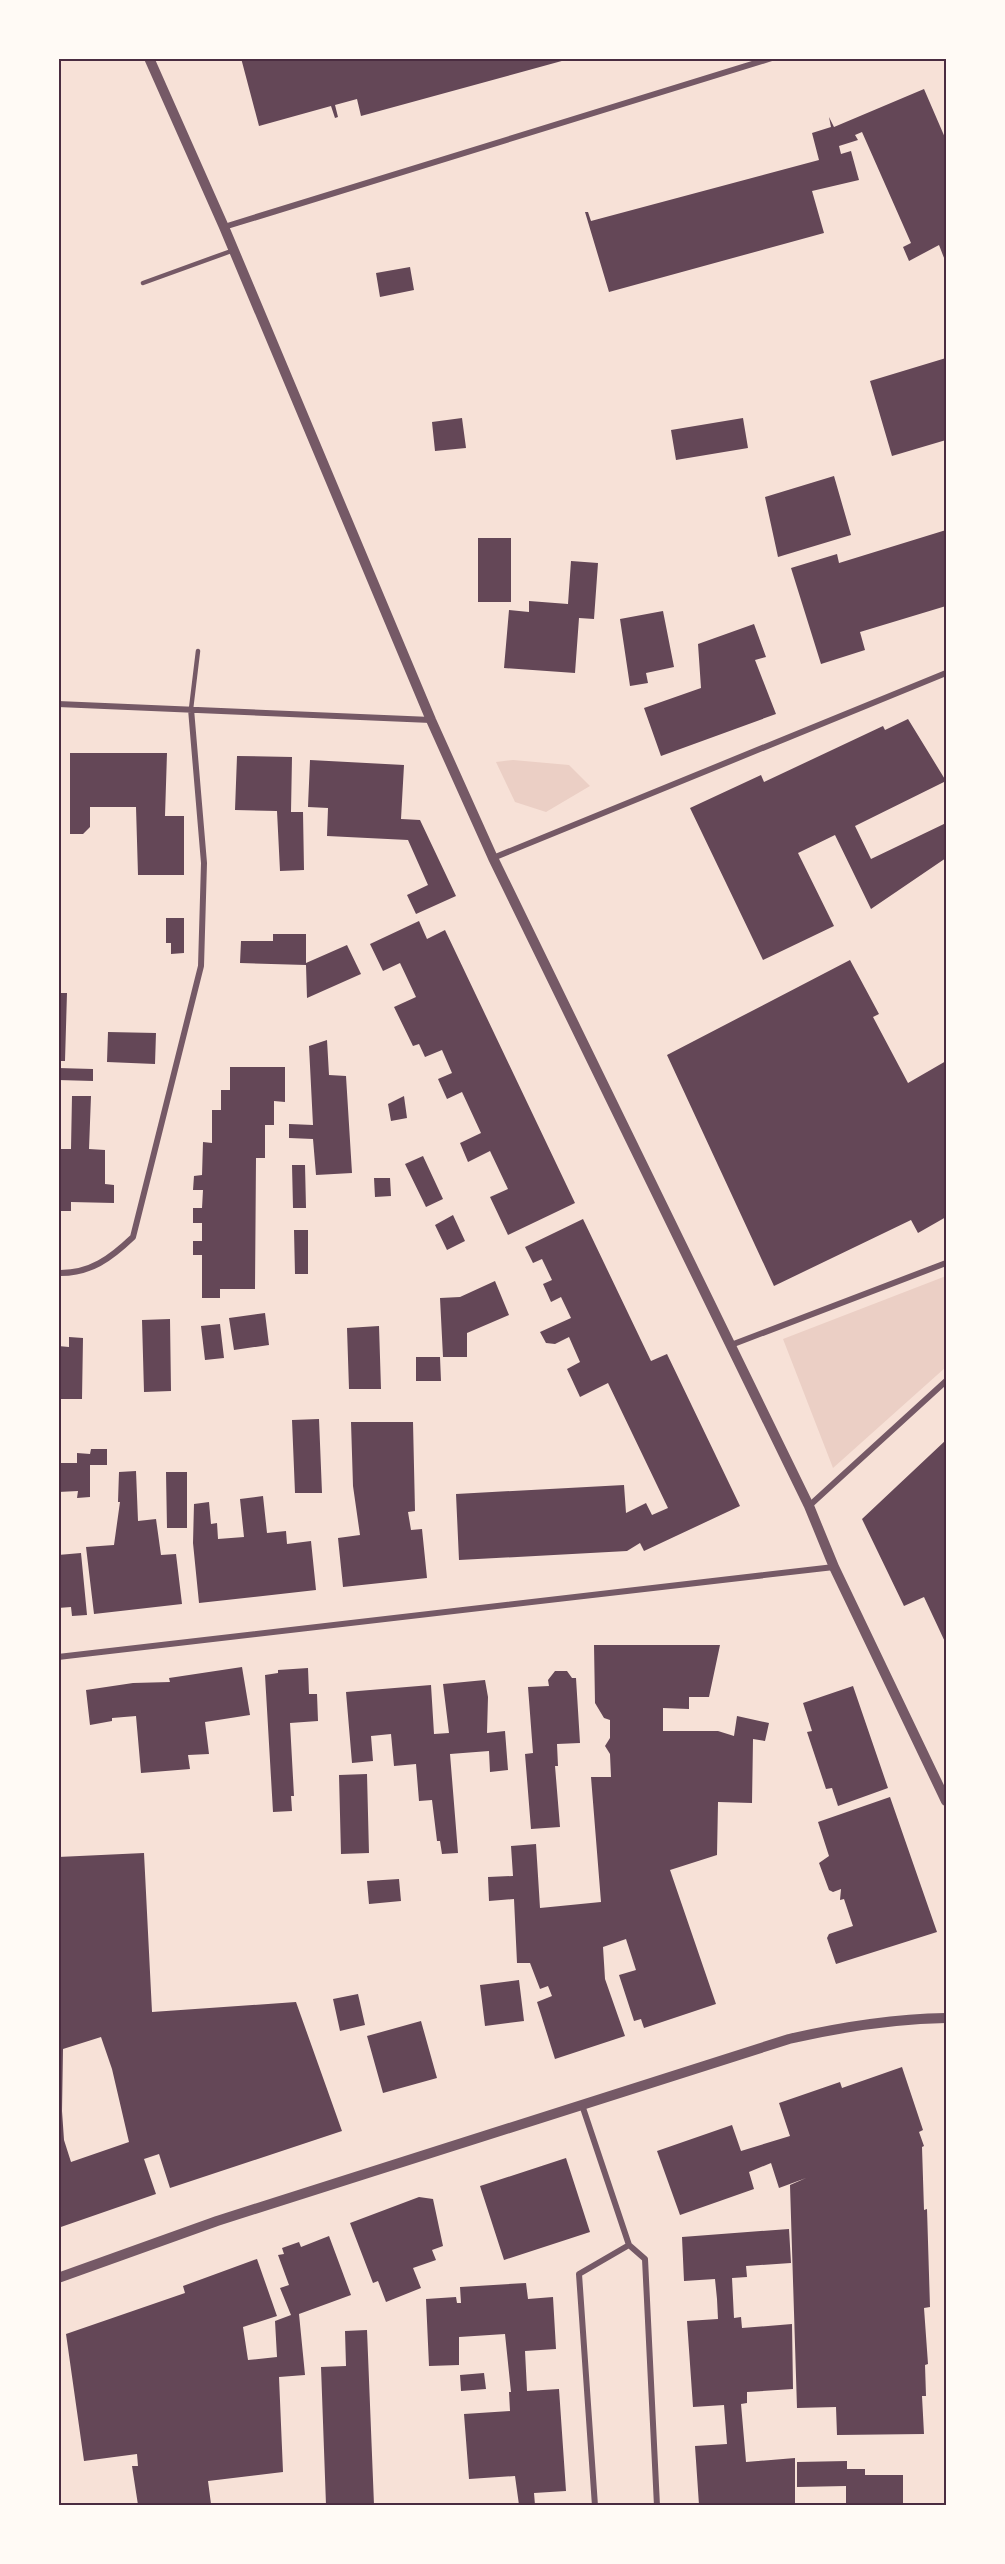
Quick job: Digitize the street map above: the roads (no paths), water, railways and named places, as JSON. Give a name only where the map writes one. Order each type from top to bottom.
[{"type":"street","points":[[149,58],[234,250],[431,720],[494,858],[731,1345],[946,1801]]},
{"type":"street","points":[[224,227],[772,58]]},
{"type":"street","points":[[494,858],[946,673]]},
{"type":"street","points":[[58,704],[431,720]]},
{"type":"street","points":[[58,1273],[76,1274],[110,1260],[133,1237],[201,966],[204,863],[191,710]]},
{"type":"street","points":[[731,1345],[946,1263]]},
{"type":"street","points":[[808,1506],[946,1381]]},
{"type":"street","points":[[58,1657],[834,1567]]},
{"type":"street","points":[[58,2278],[217,2221],[789,2039],[847,2026],[905,2019],[946,2018]]},
{"type":"street","points":[[582,2105],[629,2245],[645,2259],[657,2505]]},
{"type":"street","points":[[595,2505],[579,2274],[629,2245]]},
{"type":"lane","points":[[143,283],[234,250]]},
{"type":"lane","points":[[191,710],[198,651]]}]
